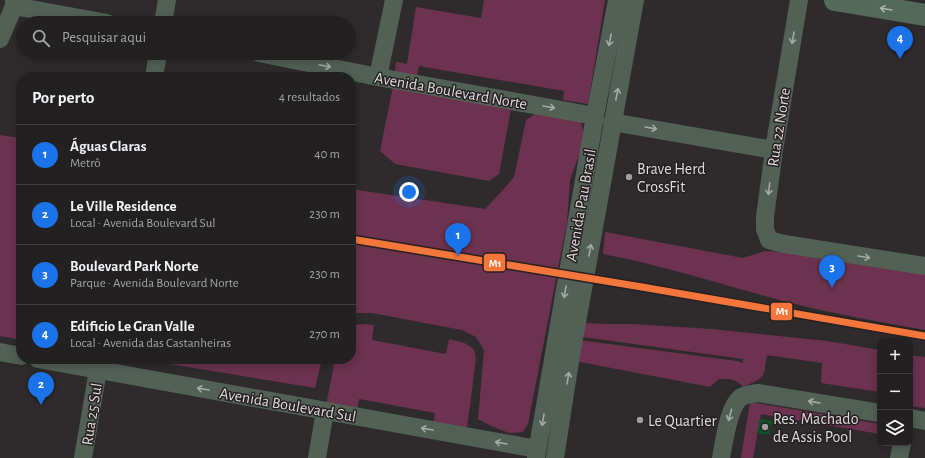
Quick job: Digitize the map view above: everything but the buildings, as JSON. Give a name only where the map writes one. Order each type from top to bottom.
[{"type":"main road","points":[[835,0],[925,15]]},
{"type":"street","points":[[164,16],[167,0]]},
{"type":"street","points":[[378,77],[394,0]]},
{"type":"street","name":"Avenida Pau Brasil","points":[[537,454],[595,116],[617,0]]},
{"type":"street","name":"Avenida Pau Brasil","points":[[559,458],[570,361],[635,0]]},
{"type":"street","name":"Rua 22 Norte","points":[[799,0],[774,150],[765,217],[765,229],[769,240],[784,244],[925,265]]},
{"type":"street","points":[[0,39],[14,3],[74,16]]},
{"type":"street","points":[[155,72],[157,60]]},
{"type":"street","name":"Avenida Boulevard Norte","points":[[294,60],[353,72]]},
{"type":"street","name":"Avenida Boulevard Norte","points":[[356,73],[595,116]]},
{"type":"street","points":[[612,122],[774,150]]},
{"type":"street","points":[[0,352],[16,355]]},
{"type":"street","name":"Avenida Boulevard Sul","points":[[65,364],[325,411],[537,454]]},
{"type":"street","name":"Rua 25 Sul","points":[[83,458],[98,370]]},
{"type":"street","points":[[721,458],[731,412],[739,399],[744,395],[758,393],[877,413]]},
{"type":"street","points":[[317,458],[325,411]]},
{"type":"street","points":[[913,419],[925,421]]},
{"type":"street","points":[[899,458],[901,446]]},
{"type":"shaded area","points":[[484,0],[605,0],[588,104],[563,100],[564,91],[419,66],[417,76],[395,72],[396,62],[407,64],[416,7],[481,18]]},
{"type":"shaded area","points":[[393,86],[511,109],[499,174],[489,181],[395,164],[380,151]]},
{"type":"shaded area","points":[[541,110],[580,118],[585,139],[570,180],[567,222],[528,424],[523,432],[509,433],[478,419],[484,350],[476,337],[462,330],[372,313],[356,313],[356,190],[485,209],[514,177],[526,120]]},
{"type":"shaded area","points":[[0,135],[16,137],[16,339],[0,336]]},
{"type":"shaded area","points":[[605,232],[743,258],[765,251],[784,252],[925,274],[925,330],[808,307],[651,264],[603,254]]},
{"type":"shaded area","points":[[585,323],[632,324],[712,329],[827,341],[877,349],[877,392],[821,383],[822,363],[767,355],[764,374],[758,380],[743,387],[737,382],[729,379],[719,379],[710,387],[575,361],[579,340],[743,363],[743,359],[583,337]]},
{"type":"shaded area","points":[[356,325],[374,325],[372,340],[446,354],[449,339],[464,343],[471,347],[475,353],[476,359],[466,436],[432,430],[435,413],[359,399],[356,416],[325,411],[334,364],[356,364]]},
{"type":"shaded area","points":[[913,355],[925,357],[925,408],[913,406]]},
{"type":"shaded area","points":[[170,364],[321,364],[315,388]]},
{"type":"shaded area","points":[[750,402],[877,423],[877,433],[761,414],[753,458],[741,458]]},
{"type":"shaded area","name":"Res. Machado de Assis Pool","points":[[760,419],[772,421],[769,435],[757,433]]},
{"type":"transit line","name":"M1","points":[[356,240],[925,336]]},
{"type":"place","name":"Edificio Le Gran Valle","points":[[900,59]]},
{"type":"place","name":"Brave Herd CrossFit","points":[[629,177]]},
{"type":"place","name":"Águas Claras","points":[[458,256]]},
{"type":"place","name":"Boulevard Park Norte","points":[[832,288]]},
{"type":"place","name":"Le Ville Residence","points":[[41,405]]},
{"type":"place","name":"Le Quartier","points":[[640,420]]},
{"type":"place","name":"Res. Machado de Assis Pool","points":[[765,427]]}]
